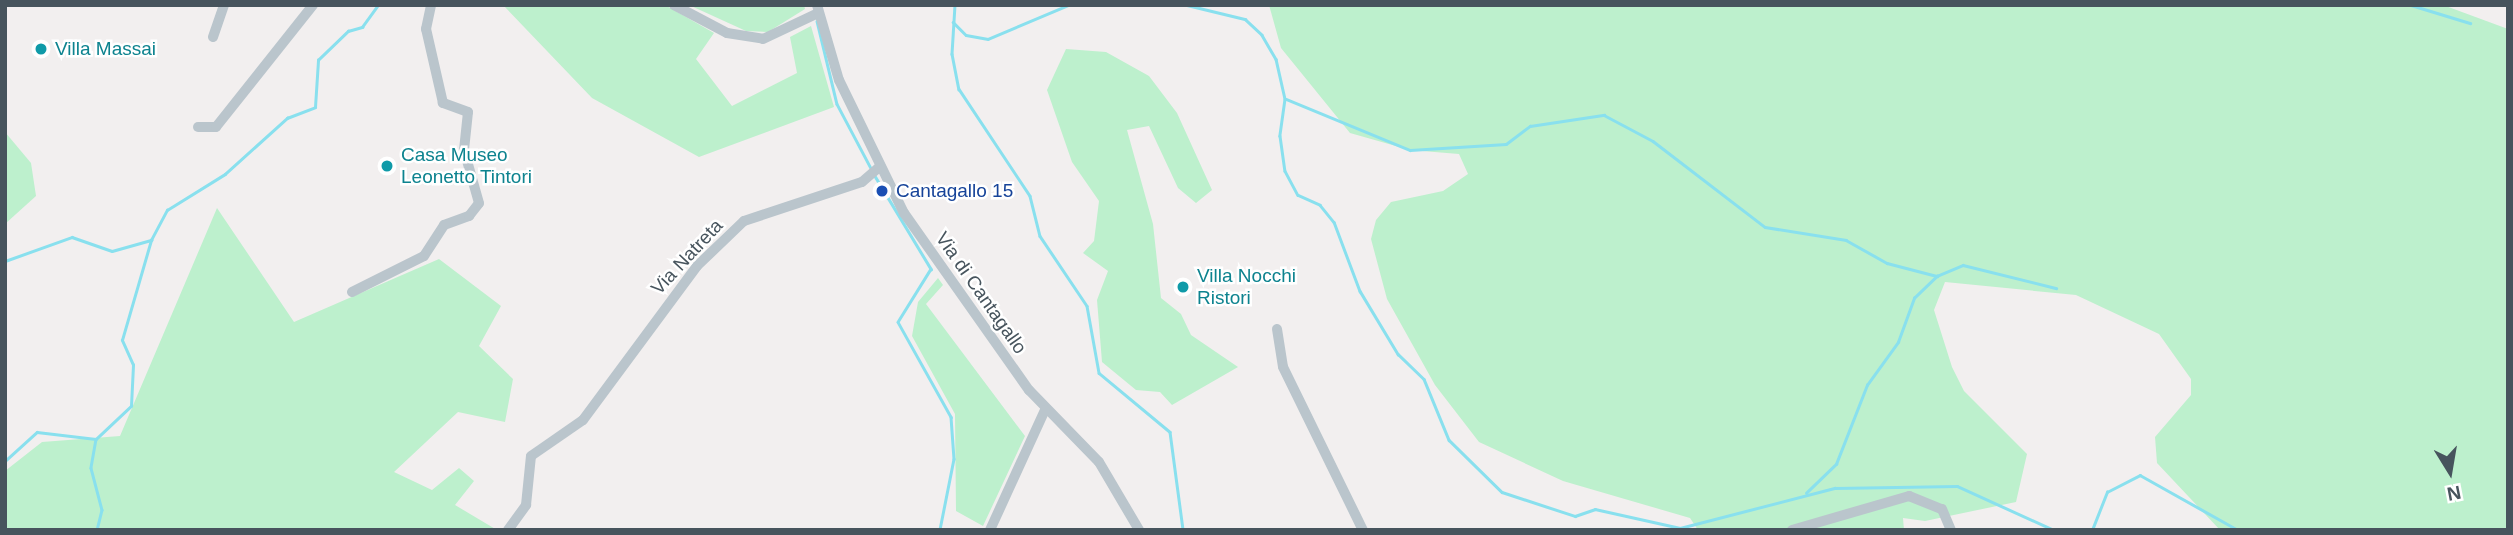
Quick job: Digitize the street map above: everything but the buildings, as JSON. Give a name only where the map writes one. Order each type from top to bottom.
[{"type":"street","points":[[213,37],[224,5]]},
{"type":"street","points":[[198,127],[216,127],[313,5]]},
{"type":"street","points":[[352,292],[424,256],[444,225],[469,216],[479,203],[464,150],[468,113],[443,103],[426,29],[431,5]]},
{"type":"street","points":[[674,5],[727,33],[756,38],[780,34],[819,13]]},
{"type":"street","name":"Via di Cantagallo","points":[[819,13],[839,80],[878,168],[946,275],[1045,410],[1086,446],[1139,530]]},
{"type":"street","name":"Via Natreta","points":[[508,530],[526,505],[531,456],[583,420],[696,266],[744,221],[868,177],[878,168]]},
{"type":"street","points":[[1277,329],[1283,368],[1347,491],[1363,530]]},
{"type":"street","points":[[990,530],[1045,410]]},
{"type":"street","points":[[1792,530],[1909,496],[1933,502],[1951,530]]},
{"type":"green space","points":[[503,5],[665,5],[714,33],[696,59],[732,106],[797,73],[790,37],[811,26],[834,107],[699,157],[592,98]]},
{"type":"green space","points":[[689,5],[804,5],[805,9],[768,32],[746,31]]},
{"type":"green space","points":[[1269,5],[2443,5],[2508,29],[2508,530],[2220,530],[2157,463],[2155,437],[2191,395],[2191,379],[2159,334],[2076,295],[1945,282],[1934,310],[1952,367],[1964,391],[2027,454],[2016,502],[1925,521],[1903,518],[1904,530],[1698,530],[1690,518],[1563,481],[1479,442],[1435,385],[1387,299],[1371,239],[1376,220],[1391,202],[1443,191],[1468,174],[1459,154],[1410,150],[1350,133],[1281,48]]},
{"type":"green space","points":[[1066,49],[1106,52],[1149,76],[1177,113],[1212,190],[1196,203],[1178,188],[1149,126],[1127,130],[1153,224],[1161,298],[1181,314],[1191,335],[1238,367],[1172,405],[1160,392],[1136,390],[1102,362],[1097,300],[1108,271],[1083,253],[1094,241],[1099,201],[1072,162],[1047,90]]},
{"type":"green space","points":[[5,132],[31,163],[36,196],[5,224]]},
{"type":"green space","points":[[217,208],[294,322],[439,259],[501,306],[479,346],[513,379],[505,422],[458,412],[394,472],[432,490],[459,468],[474,481],[455,505],[497,530],[5,530],[5,471],[42,442],[120,436]]},
{"type":"green space","points":[[938,278],[943,285],[926,304],[1025,436],[983,526],[956,511],[955,414],[912,336],[918,302]]},
{"type":"waterway","points":[[96,439],[131,406],[133,365],[122,340],[151,240],[167,210],[225,174],[287,118],[315,107],[318,60],[348,31],[362,27],[378,5]]},
{"type":"waterway","points":[[955,5],[952,54],[959,89],[1030,196],[1040,236],[1087,306],[1099,373],[1170,432],[1183,530]]},
{"type":"waterway","points":[[953,22],[966,35],[988,39],[1068,5]]},
{"type":"waterway","points":[[1187,5],[1245,19],[1262,35],[1276,59],[1285,99],[1280,136],[1285,171],[1298,195],[1320,205],[1334,222],[1360,291],[1398,354],[1424,379],[1449,440],[1502,492],[1575,516],[1595,509],[1680,528],[1835,488],[1957,486],[2054,530]]},
{"type":"waterway","points":[[2411,5],[2470,23]]},
{"type":"waterway","points":[[817,21],[837,104],[872,170]]},
{"type":"waterway","points":[[1286,99],[1410,150],[1506,144],[1530,126],[1604,115],[1653,141],[1765,227],[1846,240],[1887,263],[1937,276]]},
{"type":"waterway","points":[[875,176],[931,269],[898,322],[951,417],[954,459],[940,530]]},
{"type":"waterway","points":[[5,261],[72,237],[112,251],[151,240]]},
{"type":"waterway","points":[[1806,493],[1836,464],[1867,385],[1898,342],[1914,298],[1937,276],[1963,265],[2056,288]]},
{"type":"waterway","points":[[5,461],[37,432],[96,439]]},
{"type":"waterway","points":[[96,439],[91,468],[102,510],[97,530]]},
{"type":"waterway","points":[[2092,530],[2107,492],[2140,475],[2238,530]]},
{"type":"place","name":"Villa Massai","points":[[41,49]]},
{"type":"place","name":"Casa Museo Leonetto Tintori","points":[[387,166]]},
{"type":"place","name":"Cantagallo 15","points":[[882,191]]},
{"type":"place","name":"Villa Nocchi Ristori","points":[[1183,287]]}]
